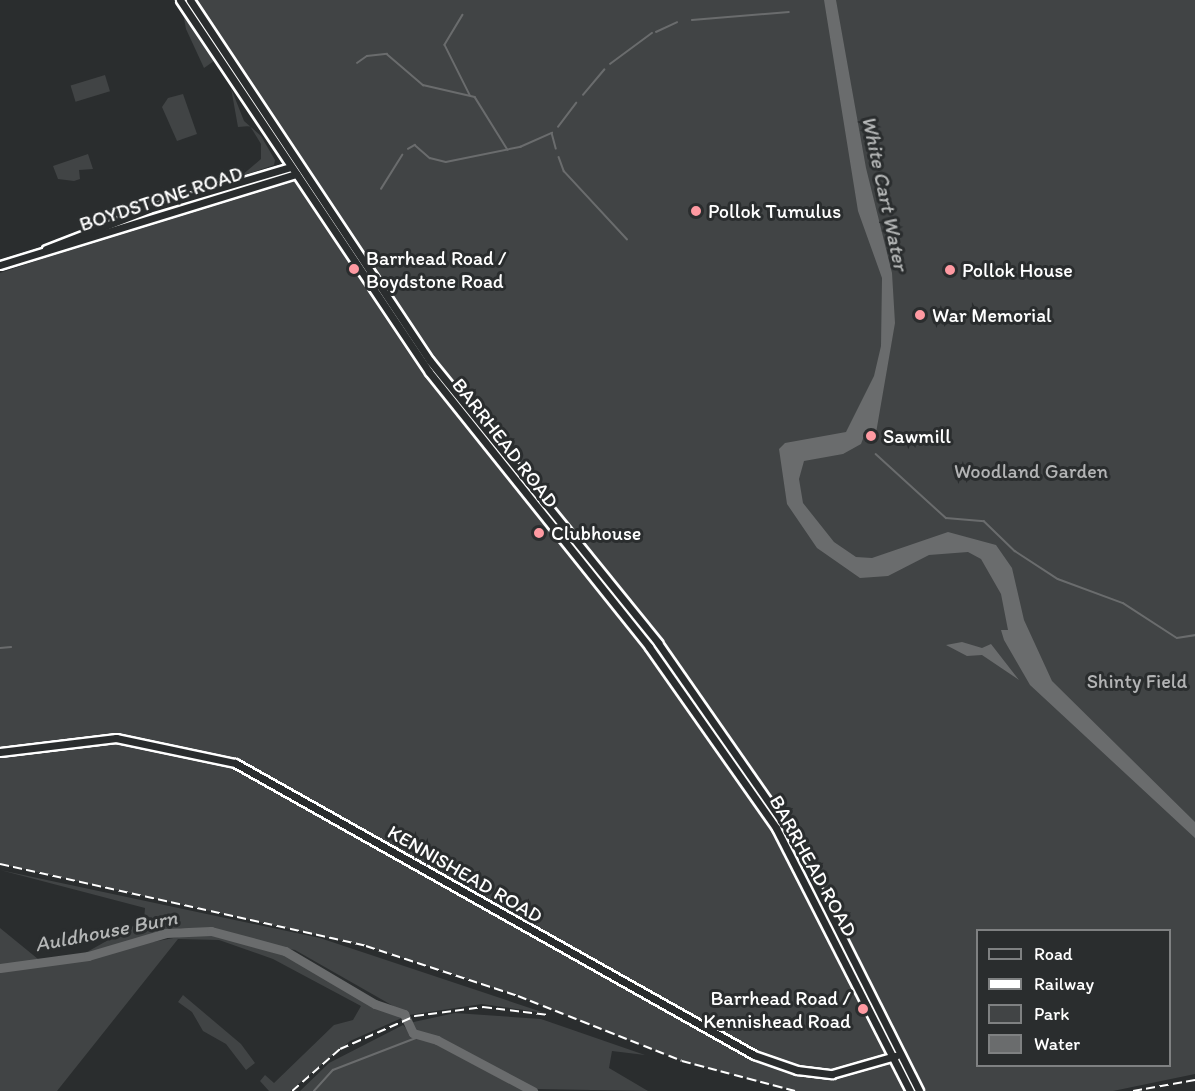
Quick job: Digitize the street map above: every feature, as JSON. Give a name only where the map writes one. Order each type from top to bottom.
[{"type":"main road","name":"BARRHEAD ROAD","points":[[180,0],[436,382],[649,647],[748,787],[794,859],[919,1091]]},
{"type":"main road","name":"BARRHEAD ROAD","points":[[190,0],[293,166]]},
{"type":"main road","name":"BOYDSTONE ROAD","points":[[30,256],[149,209],[293,166]]},
{"type":"main road","name":"BOYDSTONE ROAD","points":[[0,265],[298,173]]},
{"type":"main road","name":"BARRHEAD ROAD","points":[[341,238],[458,398],[658,643],[755,782],[796,844],[866,994],[892,1057],[910,1091]]},
{"type":"main road","name":"KENNISHEAD ROAD","points":[[0,752],[108,737],[235,763],[754,1055],[797,1071],[832,1074],[900,1053]]},
{"type":"main road","points":[[748,787],[755,782]]},
{"type":"green space","points":[[196,0],[1195,0],[1195,1074],[1113,1091],[795,1091],[682,1061],[518,996],[366,946],[0,864],[0,273],[305,171]]},
{"type":"green space","points":[[183,13],[214,61],[204,68],[186,29]]},
{"type":"green space","points":[[105,75],[110,91],[76,102],[71,86]]},
{"type":"green space","points":[[231,88],[244,121],[250,126],[238,127]]},
{"type":"green space","points":[[183,94],[197,134],[177,141],[162,107],[168,98]]},
{"type":"green space","points":[[250,127],[261,136],[275,160],[274,165],[241,176],[261,159],[261,144]]},
{"type":"green space","points":[[88,154],[93,169],[79,170],[80,179],[74,181],[58,179],[53,166]]},
{"type":"green space","points":[[0,870],[320,938],[545,1013],[482,1004],[409,1015],[295,950],[181,928],[89,954],[200,933],[284,952],[374,1006],[404,1017],[350,1041],[290,1091],[269,1091],[260,1081],[265,1075],[274,1083],[334,1025],[353,1020],[361,1006],[273,959],[219,940],[178,939],[57,1091],[0,1091],[0,928],[38,959],[78,957],[144,920],[145,908]]},
{"type":"green space","points":[[183,995],[241,1044],[255,1063],[246,1070],[226,1044],[203,1031],[192,1012],[178,1002]]},
{"type":"green space","points":[[455,1013],[541,1019],[645,1055],[612,1051],[609,1068],[648,1091],[536,1089],[438,1038],[414,1033],[409,1023]]},
{"type":"green space","points":[[403,1025],[413,1036],[436,1041],[530,1091],[300,1091],[329,1063]]},
{"type":"water","points":[[824,0],[836,0],[866,168],[892,273],[895,323],[876,433],[866,431],[861,444],[843,454],[804,461],[799,479],[803,503],[834,542],[856,557],[872,558],[948,532],[996,545],[1012,568],[1024,620],[1052,681],[1195,822],[1195,838],[1030,685],[1004,640],[1001,630],[1008,630],[1001,594],[981,559],[968,552],[929,555],[888,576],[860,578],[817,548],[787,504],[779,449],[785,443],[846,432],[874,376],[881,346],[882,278],[858,211]]},
{"type":"water","points":[[962,642],[982,648],[991,644],[1019,680],[982,655],[967,656],[946,645]]},
{"type":"waterway","points":[[692,20],[789,12]]},
{"type":"waterway","points":[[463,15],[445,45],[470,95]]},
{"type":"waterway","points":[[656,32],[677,22]]},
{"type":"waterway","points":[[610,64],[652,33]]},
{"type":"waterway","points":[[357,63],[367,56],[387,54],[423,85],[475,97],[508,150]]},
{"type":"waterway","points":[[583,95],[604,70]]},
{"type":"waterway","points":[[558,127],[576,103]]},
{"type":"waterway","points":[[408,149],[415,145],[430,158],[446,162],[520,147],[552,133],[556,148]]},
{"type":"waterway","points":[[381,189],[402,155]]},
{"type":"waterway","points":[[559,157],[564,171],[627,239]]},
{"type":"waterway","points":[[876,454],[946,518],[984,521],[1015,551],[1058,579],[1123,603],[1177,638],[1195,635]]},
{"type":"waterway","points":[[0,648],[11,647]]},
{"type":"waterway","name":"Auldhouse Burn","points":[[0,968],[88,956],[166,933],[211,931],[285,951],[375,1004],[404,1014],[413,1033],[437,1040],[533,1091]]},
{"type":"waterway","points":[[314,1091],[333,1070],[421,1036]]},
{"type":"railway","points":[[0,864],[366,946],[518,996],[682,1061],[795,1091]]},
{"type":"railway","points":[[292,1091],[340,1049],[415,1016],[483,1007],[549,1015]]},
{"type":"railway","points":[[1133,1091],[1195,1080]]},
{"type":"place","name":"Pollok Tumulus","points":[[696,211]]},
{"type":"place","name":"Barrhead Road / Boydstone Road","points":[[354,269]]},
{"type":"place","name":"Pollok House","points":[[950,270]]},
{"type":"place","name":"War Memorial","points":[[920,315]]},
{"type":"place","name":"Sawmill","points":[[871,436]]},
{"type":"place","name":"Clubhouse","points":[[539,533]]},
{"type":"place","name":"Barrhead Road / Kennishead Road","points":[[863,1009]]},
{"type":"water label","name":"White Cart Water","points":[[885,193]]},
{"type":"park label","name":"Woodland Garden","points":[[1031,471]]},
{"type":"park label","name":"Shinty Field","points":[[1137,681]]}]
